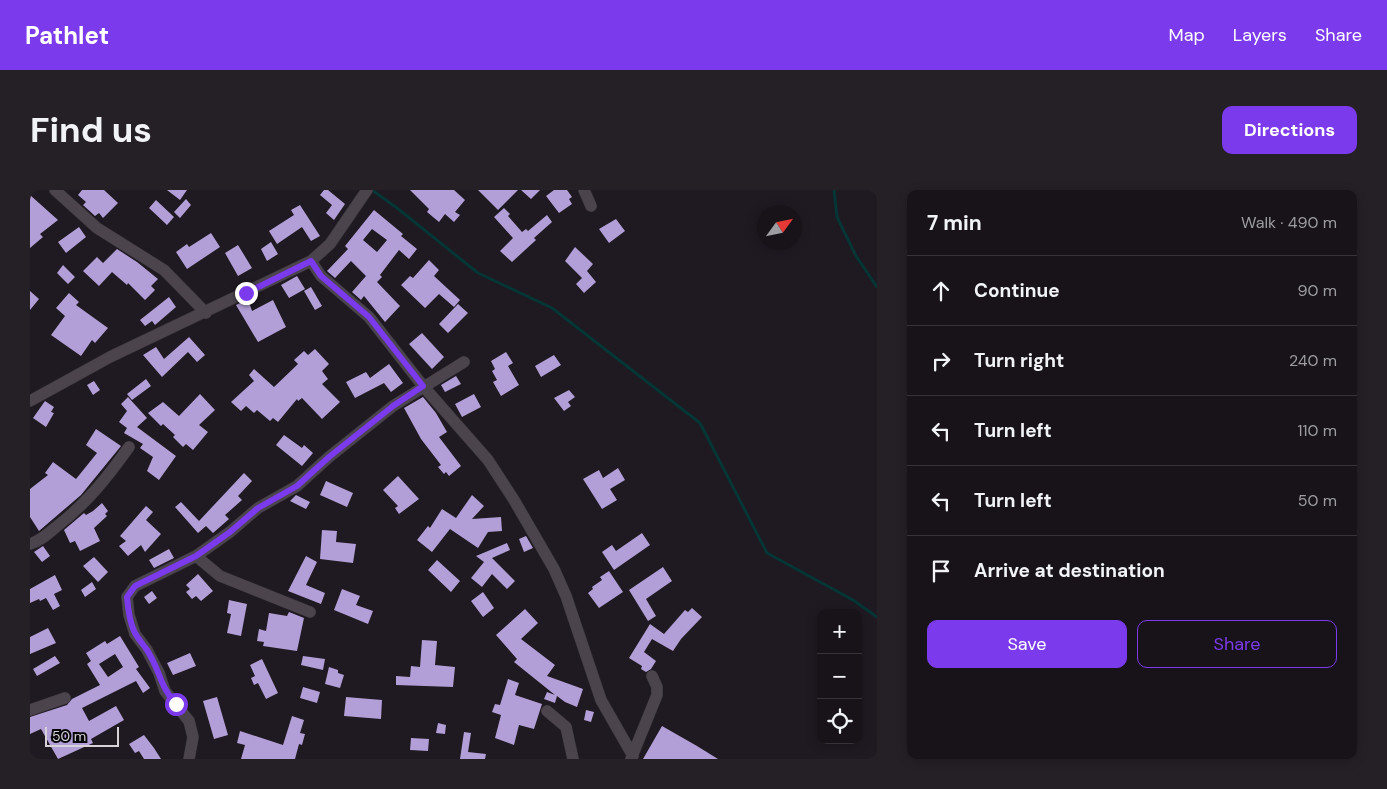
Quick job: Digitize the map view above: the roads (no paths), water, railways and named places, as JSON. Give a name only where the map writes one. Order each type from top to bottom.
[{"type":"street","points":[[54,190],[96,228],[164,270],[206,312]]},
{"type":"street","points":[[584,190],[591,206]]},
{"type":"street","points":[[30,401],[110,357],[311,261],[330,244],[350,218],[365,193]]},
{"type":"street","points":[[311,261],[321,276],[369,317],[423,386],[488,460],[554,569],[566,596],[601,700],[632,757]]},
{"type":"street","points":[[189,759],[193,736],[189,721],[165,692],[151,657],[134,634],[127,597],[135,586],[196,556],[230,532],[258,508],[297,486],[329,457],[393,406],[464,362]]},
{"type":"street","points":[[30,544],[38,541],[80,509],[98,490],[129,447]]},
{"type":"street","points":[[196,556],[220,576],[310,612]]},
{"type":"street","points":[[632,757],[657,695],[658,687],[652,676]]},
{"type":"street","points":[[30,710],[65,698]]},
{"type":"street","points":[[547,711],[566,726],[574,759]]},
{"type":"waterway","points":[[372,190],[478,273],[552,308],[700,423],[767,553],[853,600],[877,617]]},
{"type":"waterway","points":[[834,190],[837,217],[856,256],[877,287]]}]
